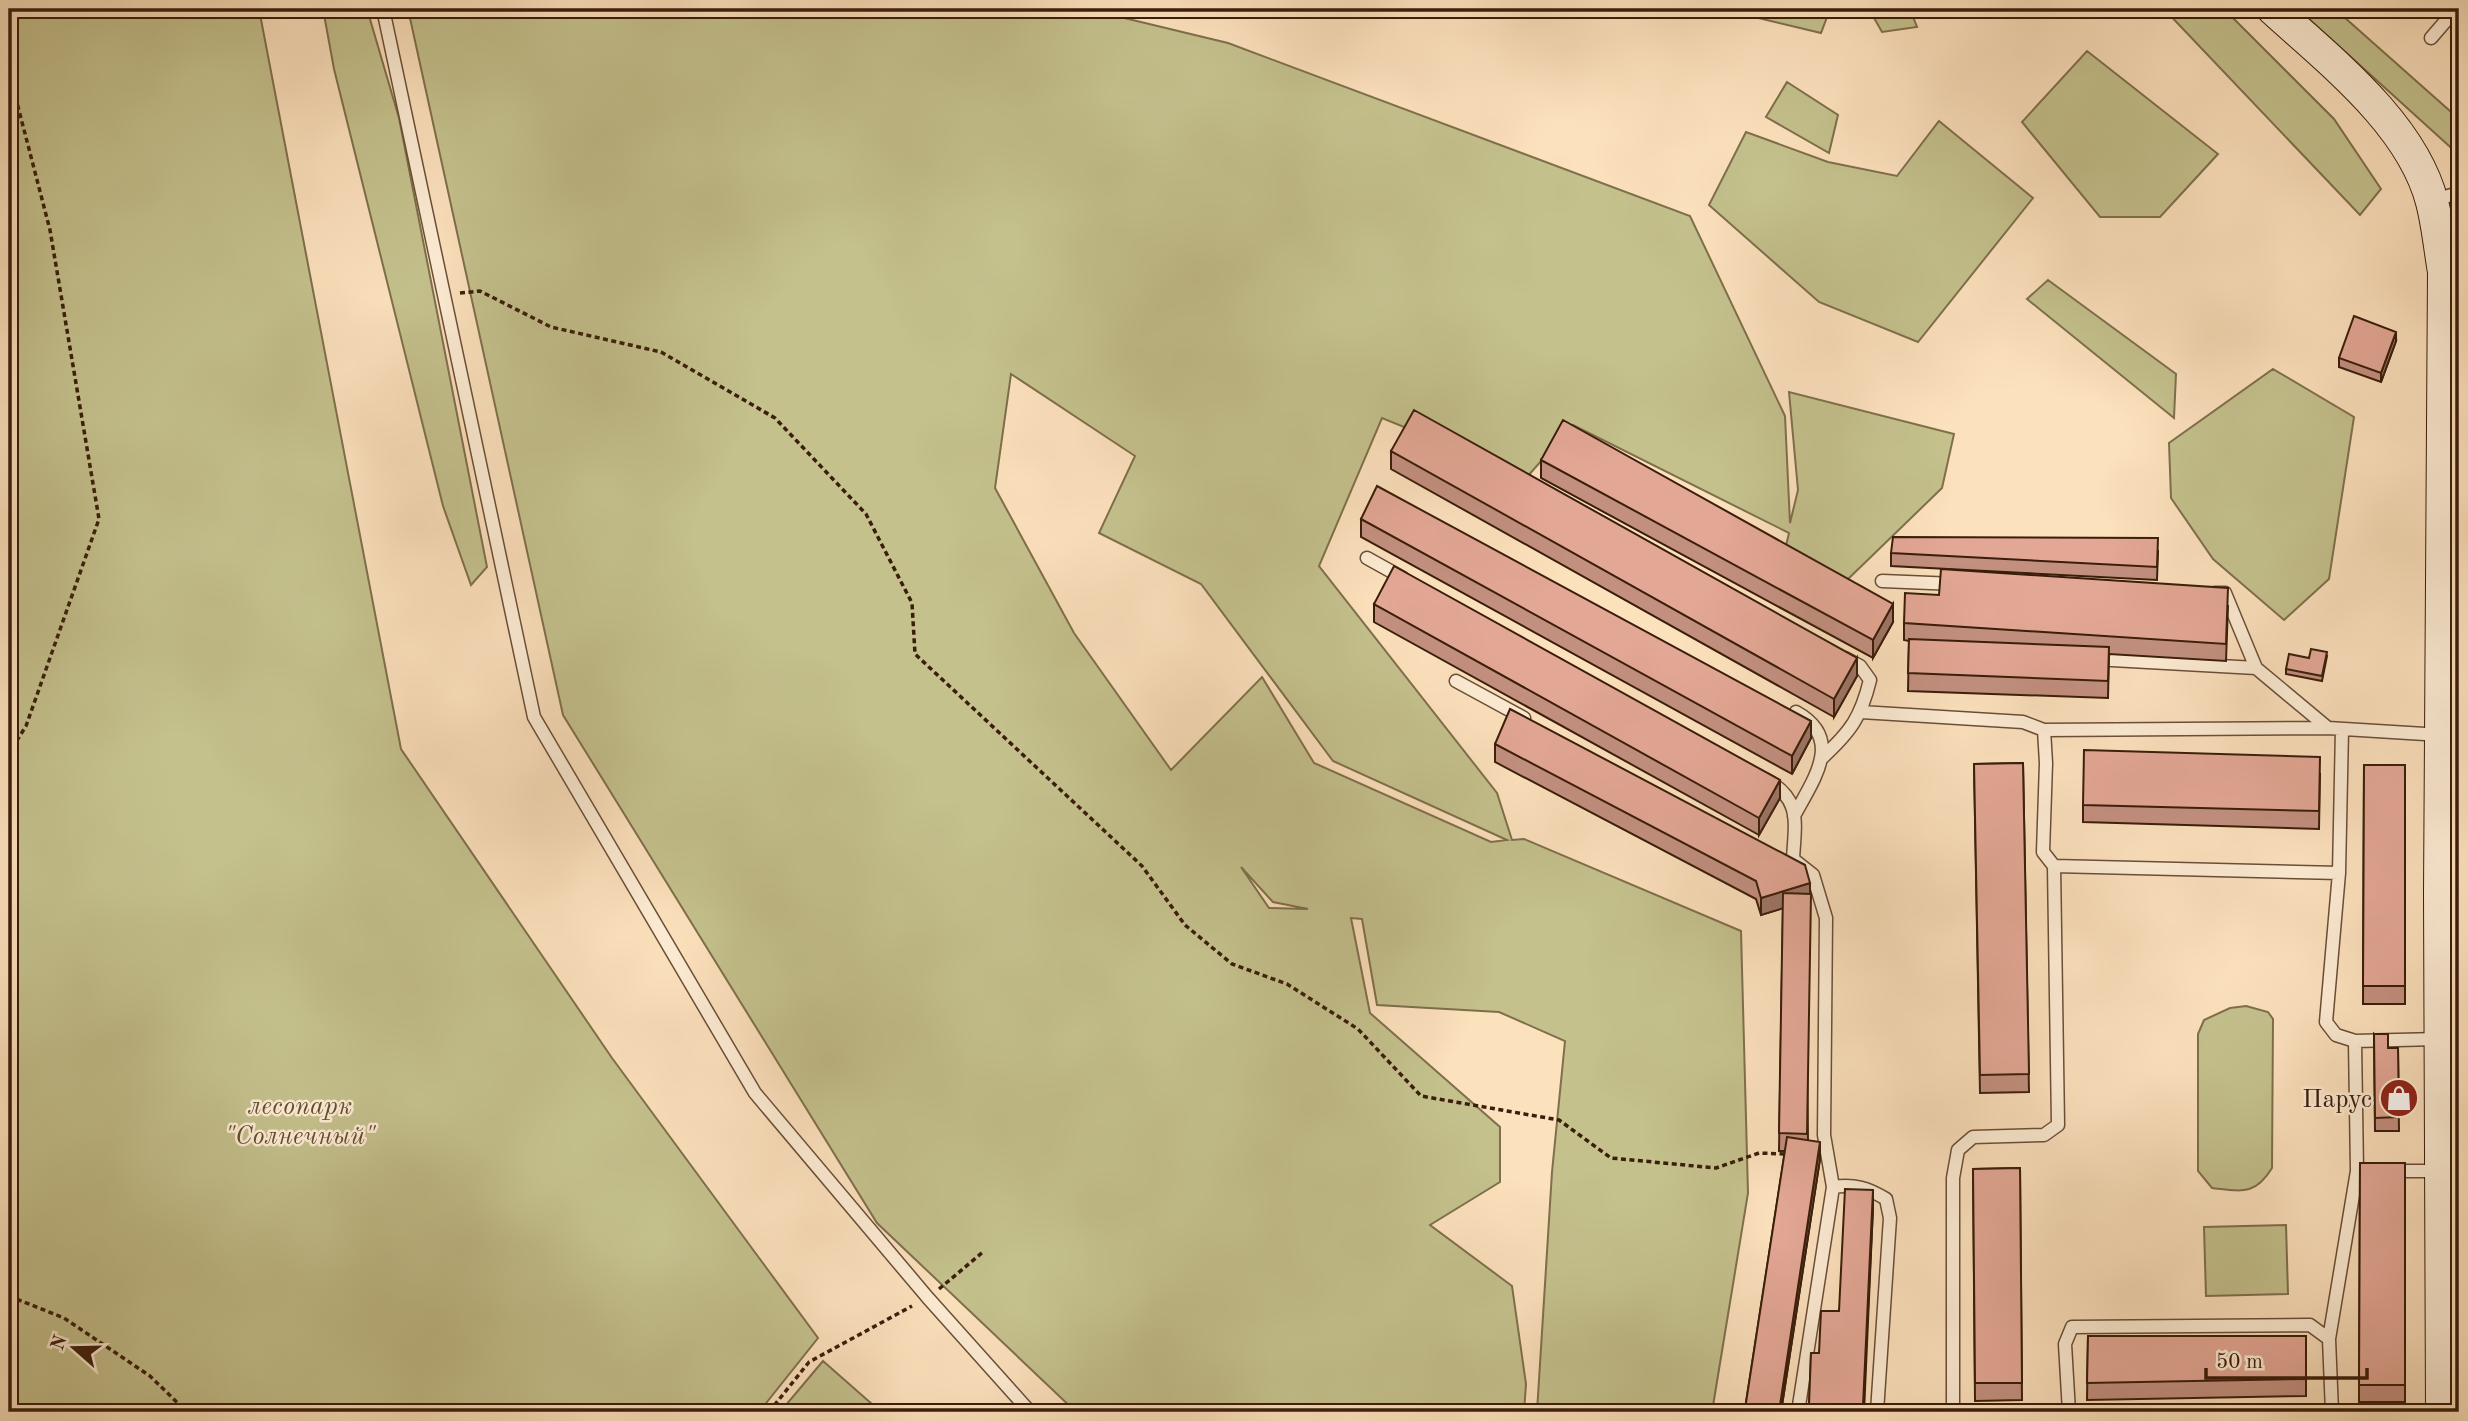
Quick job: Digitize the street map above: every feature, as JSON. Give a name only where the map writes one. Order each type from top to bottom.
[{"type":"main road","points":[[2273,9],[2367,96],[2446,197],[2441,735],[2442,1412]]},
{"type":"lane","points":[[383,9],[534,717],[755,1093],[928,1298],[1030,1412]]},
{"type":"lane","points":[[2431,38],[2456,9]]},
{"type":"lane","points":[[1367,558],[1415,584]]},
{"type":"lane","points":[[1882,581],[1965,584]]},
{"type":"lane","points":[[2198,592],[2225,593],[2256,668],[2335,729]]},
{"type":"lane","points":[[1798,1412],[1833,1187],[1824,1135],[1826,919],[1813,875],[1788,857],[1794,816],[1823,757],[1848,734],[1861,712],[1870,680],[1860,666],[1836,653]]},
{"type":"lane","points":[[2083,658],[2256,668]]},
{"type":"lane","points":[[1456,681],[1539,726]]},
{"type":"lane","points":[[1789,709],[1813,722],[1821,734],[1823,757]]},
{"type":"lane","points":[[1861,712],[2023,722],[2043,730],[2335,729],[2441,735]]},
{"type":"lane","points":[[2335,729],[2339,873],[2326,1022],[2336,1035],[2355,1041],[2440,1039]]},
{"type":"lane","points":[[1953,1412],[1953,1178],[1958,1150],[1973,1137],[2044,1135],[2058,1125],[2054,866],[2043,852],[2046,763],[2043,730]]},
{"type":"lane","points":[[1748,769],[1784,789],[1794,816]]},
{"type":"lane","points":[[2054,866],[2339,873]]},
{"type":"lane","points":[[2332,1412],[2329,1339],[2369,1171],[2355,1041]]},
{"type":"lane","points":[[2369,1171],[2442,1171]]},
{"type":"lane","points":[[1833,1187],[1851,1184],[1870,1189],[1886,1199],[1890,1218],[1877,1412]]},
{"type":"lane","points":[[2069,1412],[2065,1343],[2072,1327],[2310,1325],[2329,1339]]},
{"type":"path","points":[[9,72],[50,230],[99,519],[26,726],[9,753]]},
{"type":"path","points":[[444,295],[480,291],[551,327],[660,352],[775,418],[866,514],[912,603],[915,654],[1142,866],[1185,925],[1232,964],[1287,984],[1358,1029],[1421,1096],[1559,1120],[1611,1158],[1716,1168],[1759,1153],[1798,1154]]},
{"type":"path","points":[[769,1412],[809,1362],[928,1298],[983,1252]]},
{"type":"path","points":[[9,1296],[64,1318],[150,1376],[187,1412]]},
{"type":"green space","name":"лесопарк \"Солнечный\"","points":[[9,9],[259,9],[401,749],[612,1058],[818,1338],[759,1412],[9,1412]]},
{"type":"green space","points":[[323,9],[367,9],[399,118],[487,567],[471,585],[443,506],[334,69]]},
{"type":"green space","points":[[408,9],[1087,9],[1228,43],[1690,216],[1785,416],[1790,523],[1798,490],[1789,392],[1954,434],[1942,488],[1845,582],[1785,550],[1789,533],[1573,425],[1527,477],[1382,418],[1319,566],[1497,793],[1512,840],[1524,839],[1741,931],[1748,1193],[1712,1412],[1537,1412],[1552,1172],[1565,1041],[1499,1012],[1377,1005],[1362,919],[1351,918],[1370,1013],[1500,1127],[1500,1182],[1430,1225],[1512,1286],[1526,1384],[1524,1412],[1076,1412],[877,1223],[563,715]],"holes":[[[1011,374],[1135,456],[1099,533],[1201,584],[1333,761],[1507,840],[1491,842],[1314,763],[1262,677],[1171,770],[1074,633],[995,488]],[[1241,867],[1273,902],[1308,909],[1269,908]]]},
{"type":"green space","points":[[1721,9],[1830,9],[1821,33]]},
{"type":"green space","points":[[1869,9],[1910,9],[1917,27],[1882,32]]},
{"type":"green space","points":[[2164,9],[2224,9],[2334,119],[2381,189],[2360,215]]},
{"type":"green space","points":[[2298,9],[2335,9],[2459,119],[2459,155]]},
{"type":"green space","points":[[2087,51],[2218,154],[2160,217],[2100,217],[2022,122]]},
{"type":"green space","points":[[1787,82],[1838,115],[1829,153],[1766,117]]},
{"type":"green space","points":[[1939,121],[2033,198],[1918,342],[1819,302],[1709,205],[1746,132],[1828,162],[1897,176]]},
{"type":"green space","points":[[2048,280],[2176,374],[2174,418],[2027,299]]},
{"type":"green space","points":[[2273,369],[2354,417],[2329,579],[2284,620],[2213,559],[2171,498],[2169,443]]},
{"type":"green space","points":[[2246,1006],[2268,1012],[2273,1019],[2272,1168],[2260,1183],[2246,1190],[2212,1188],[2198,1171],[2198,1034],[2204,1020],[2230,1008]]},
{"type":"green space","points":[[2286,1225],[2288,1294],[2206,1296],[2204,1227]]},
{"type":"green space","points":[[823,1361],[881,1412],[780,1412]]},
{"type":"building","points":[[2354,316],[2396,332],[2381,373],[2339,358]]},
{"type":"building","points":[[1414,410],[1857,658],[1834,699],[1391,451]]},
{"type":"building","points":[[1563,420],[1893,604],[1873,640],[1541,460]]},
{"type":"building","points":[[1377,486],[1811,721],[1792,756],[1361,519]]},
{"type":"building","points":[[1893,537],[2158,538],[2157,567],[1891,553]]},
{"type":"building","points":[[1394,566],[1780,780],[1759,818],[1374,604]]},
{"type":"building","points":[[1941,569],[2228,588],[2226,644],[1904,623],[1905,593],[1939,595]]},
{"type":"building","points":[[1909,639],[2109,647],[2108,681],[1908,673]]},
{"type":"building","points":[[2311,649],[2327,652],[2322,676],[2286,669],[2289,654],[2309,658]]},
{"type":"building","points":[[1510,709],[1805,865],[1810,883],[1761,898],[1756,881],[1495,744]]},
{"type":"building","points":[[2084,750],[2320,757],[2319,811],[2083,805]]},
{"type":"building","points":[[2023,763],[2029,1074],[1980,1075],[1974,764]]},
{"type":"building","points":[[2364,765],[2405,765],[2405,986],[2363,986]]},
{"type":"building","points":[[1783,893],[1811,894],[1807,1134],[1779,1133]]},
{"type":"building","points":[[2374,1034],[2388,1034],[2388,1048],[2398,1048],[2399,1117],[2375,1118]]},
{"type":"building","points":[[1787,1137],[1820,1142],[1779,1412],[1764,1412],[1745,1409]]},
{"type":"building","points":[[2360,1163],[2405,1163],[2405,1385],[2359,1385]]},
{"type":"building","points":[[2020,1168],[2022,1383],[1975,1383],[1973,1169]]},
{"type":"building","points":[[1845,1189],[1873,1190],[1863,1406],[1809,1404],[1811,1353],[1819,1353],[1821,1311],[1839,1311]]},
{"type":"building","points":[[2088,1336],[2306,1336],[2306,1379],[2087,1383]]},
{"type":"place","name":"Парус","points":[[2399,1098]]}]
